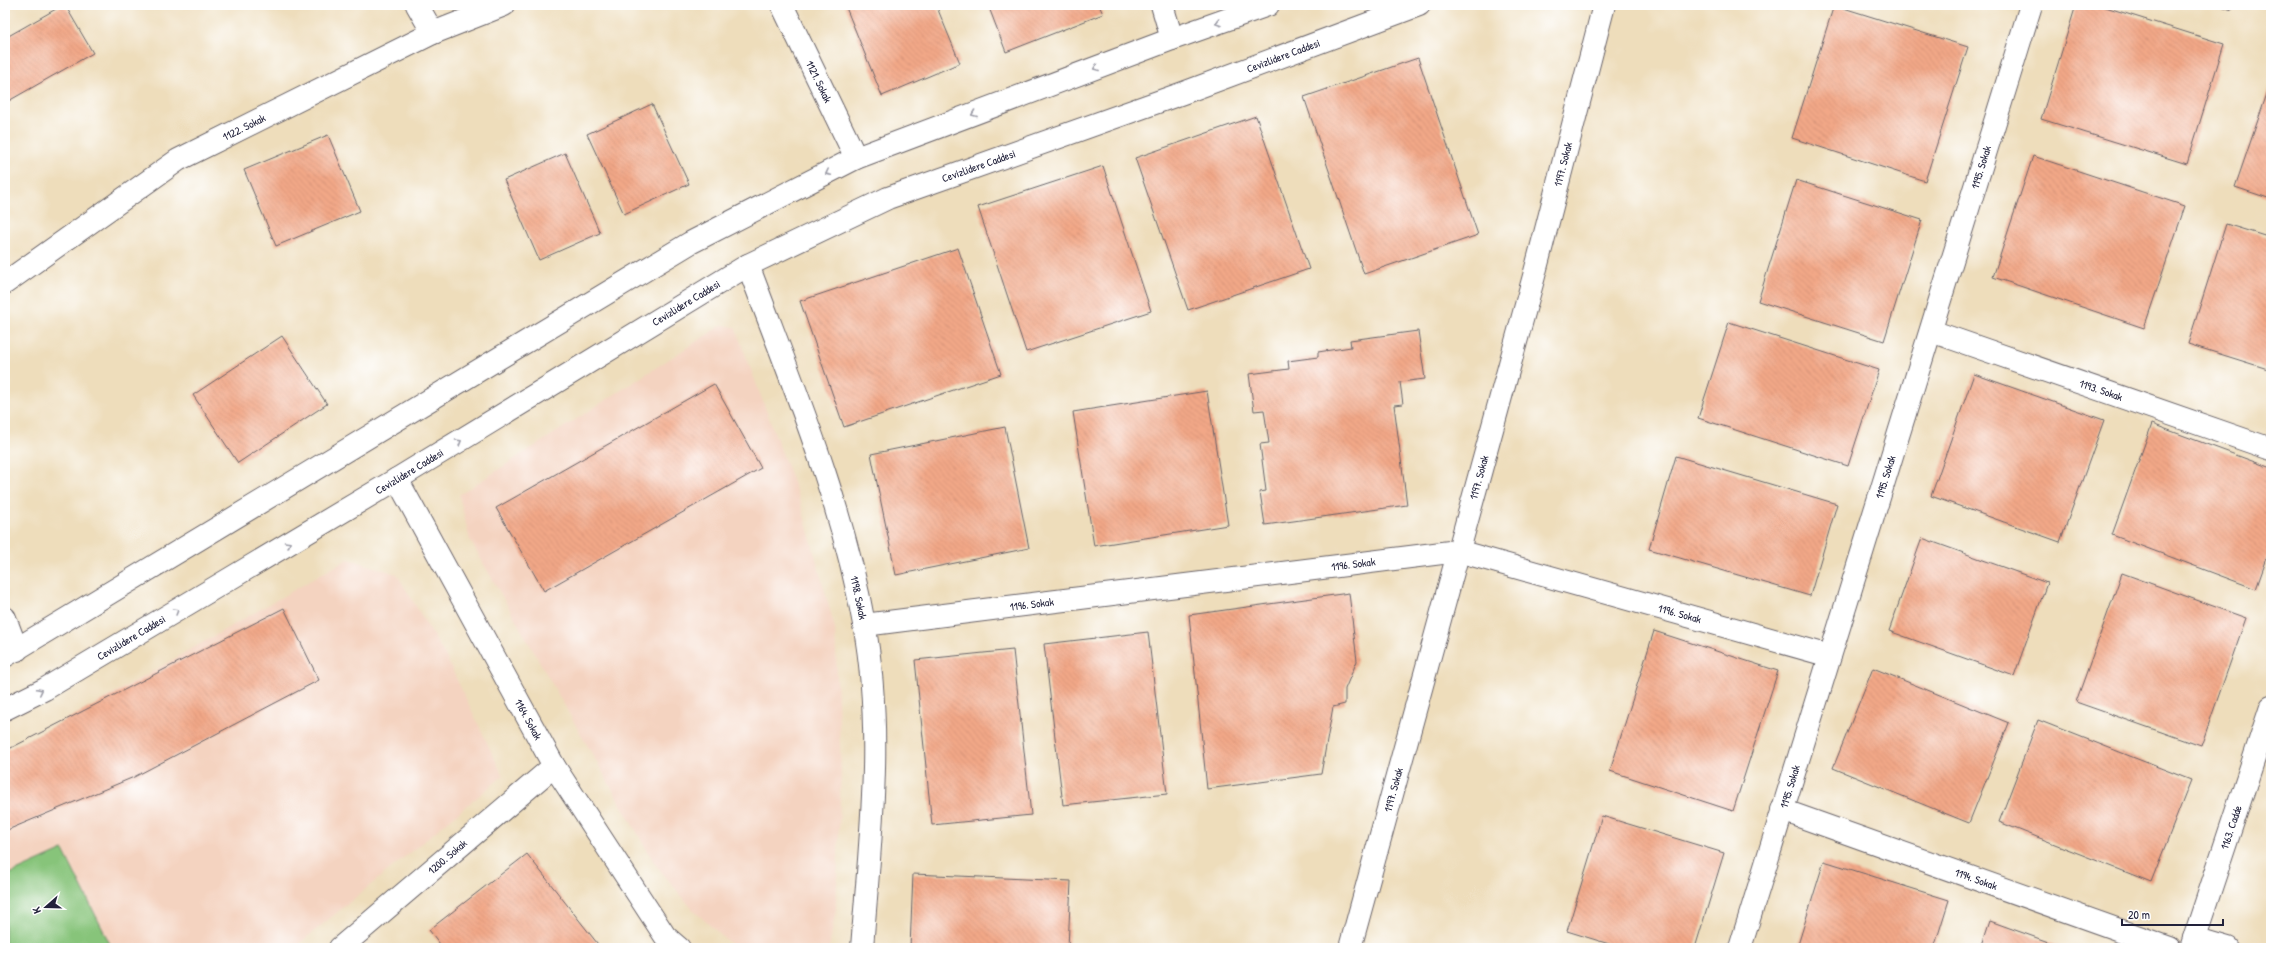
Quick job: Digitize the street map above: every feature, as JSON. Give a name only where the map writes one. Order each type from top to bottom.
[{"type":"street","points":[[417,5],[433,34]]},
{"type":"street","name":"1122. Sokak","points":[[5,283],[178,160],[433,34],[504,5]]},
{"type":"street","name":"1121. Sokak","points":[[782,5],[856,158]]},
{"type":"street","points":[[1162,5],[1172,39]]},
{"type":"street","points":[[5,618],[11,653],[690,243],[856,158],[1172,39],[1268,5]]},
{"type":"street","name":"Cevizlidere Caddesi","points":[[5,709],[45,689],[397,479],[748,265],[888,198],[1183,93],[1419,5]]},
{"type":"street","name":"1197. Sokak","points":[[1350,948],[1534,276],[1604,5]]},
{"type":"street","name":"1195. Sokak","points":[[1740,948],[2031,5]]},
{"type":"street","name":"1198. Sokak","points":[[748,265],[819,456],[846,541],[864,625],[872,698],[875,768],[862,948]]},
{"type":"street","name":"1193. Sokak","points":[[1931,331],[2271,449]]},
{"type":"street","name":"1164. Sokak","points":[[397,479],[554,766],[665,936],[679,948]]},
{"type":"street","name":"1196. Sokak","points":[[864,625],[1458,551],[1830,656]]},
{"type":"street","name":"1163. Cadde","points":[[2193,943],[2271,707]]},
{"type":"street","name":"1200. Sokak","points":[[340,948],[554,766]]},
{"type":"street","name":"1194. Sokak","points":[[1782,810],[2170,948]]},
{"type":"street","points":[[2193,943],[2228,948]]},
{"type":"shaded area","points":[[722,325],[735,327],[800,501],[835,628],[841,771],[836,910],[829,948],[735,948],[694,911],[655,864],[470,540],[459,495]]},
{"type":"shaded area","points":[[348,559],[397,574],[447,659],[503,776],[294,948],[5,948],[5,751],[71,718]]},
{"type":"green space","points":[[63,850],[112,948],[5,948],[5,876]]},
{"type":"building","points":[[65,5],[93,53],[5,103],[5,38]]},
{"type":"building","points":[[845,5],[936,5],[960,63],[882,96]]},
{"type":"building","points":[[988,5],[1099,5],[1103,14],[1006,52]]},
{"type":"building","points":[[1834,5],[1968,47],[1925,181],[1792,138]]},
{"type":"building","points":[[2076,5],[2099,5],[2224,44],[2187,164],[2041,119]]},
{"type":"building","points":[[2217,5],[2233,5],[2232,10]]},
{"type":"building","points":[[1418,58],[1478,235],[1364,274],[1304,97]]},
{"type":"building","points":[[2271,82],[2271,199],[2235,187]]},
{"type":"building","points":[[652,104],[689,184],[624,214],[587,134]]},
{"type":"building","points":[[1256,116],[1309,269],[1188,310],[1135,158]]},
{"type":"building","points":[[328,135],[360,211],[276,246],[244,170]]},
{"type":"building","points":[[565,153],[600,233],[539,260],[504,180]]},
{"type":"building","points":[[2033,156],[2185,206],[2144,328],[1993,277]]},
{"type":"building","points":[[1103,166],[1151,311],[1026,352],[978,207]]},
{"type":"building","points":[[1796,180],[1922,220],[1884,341],[1758,301]]},
{"type":"building","points":[[2226,224],[2271,238],[2271,370],[2188,344]]},
{"type":"building","points":[[958,248],[1001,374],[844,427],[800,301]]},
{"type":"building","points":[[1729,322],[1879,370],[1848,466],[1698,418]]},
{"type":"building","points":[[1418,331],[1425,379],[1400,382],[1403,404],[1394,405],[1407,505],[1265,525],[1260,492],[1266,491],[1260,444],[1269,443],[1264,410],[1254,411],[1249,374],[1289,369],[1288,361],[1318,357],[1318,352],[1351,347],[1350,340]]},
{"type":"building","points":[[282,336],[327,404],[238,463],[193,395]]},
{"type":"building","points":[[1974,374],[2104,420],[2060,542],[1931,496]]},
{"type":"building","points":[[714,384],[761,468],[544,591],[496,508]]},
{"type":"building","points":[[1207,391],[1228,525],[1094,546],[1073,412]]},
{"type":"building","points":[[2152,424],[2271,468],[2271,547],[2256,589],[2112,535]]},
{"type":"building","points":[[1005,427],[1029,548],[896,575],[871,454]]},
{"type":"building","points":[[1676,456],[1837,504],[1810,596],[1649,549]]},
{"type":"building","points":[[1922,538],[2047,583],[2014,676],[1889,631]]},
{"type":"building","points":[[2122,573],[2246,618],[2201,746],[2076,702]]},
{"type":"building","points":[[1349,593],[1357,661],[1345,689],[1345,704],[1333,707],[1321,774],[1207,789],[1189,615]]},
{"type":"building","points":[[284,608],[319,680],[134,777],[5,831],[5,751]]},
{"type":"building","points":[[1654,631],[1778,671],[1733,811],[1610,771]]},
{"type":"building","points":[[1148,632],[1167,794],[1063,805],[1044,644]]},
{"type":"building","points":[[1013,650],[1031,815],[932,825],[915,660]]},
{"type":"building","points":[[1873,668],[2009,723],[1969,823],[1833,768]]},
{"type":"building","points":[[2038,720],[2191,780],[2151,882],[1999,822]]},
{"type":"building","points":[[1602,816],[1724,853],[1695,948],[1622,948],[1567,931]]},
{"type":"building","points":[[527,854],[601,948],[443,948],[429,930]]},
{"type":"building","points":[[1824,861],[1949,900],[1934,948],[1797,948]]},
{"type":"building","points":[[913,874],[1071,881],[1068,948],[910,948]]},
{"type":"building","points":[[1990,921],[2065,948],[1981,948]]}]
